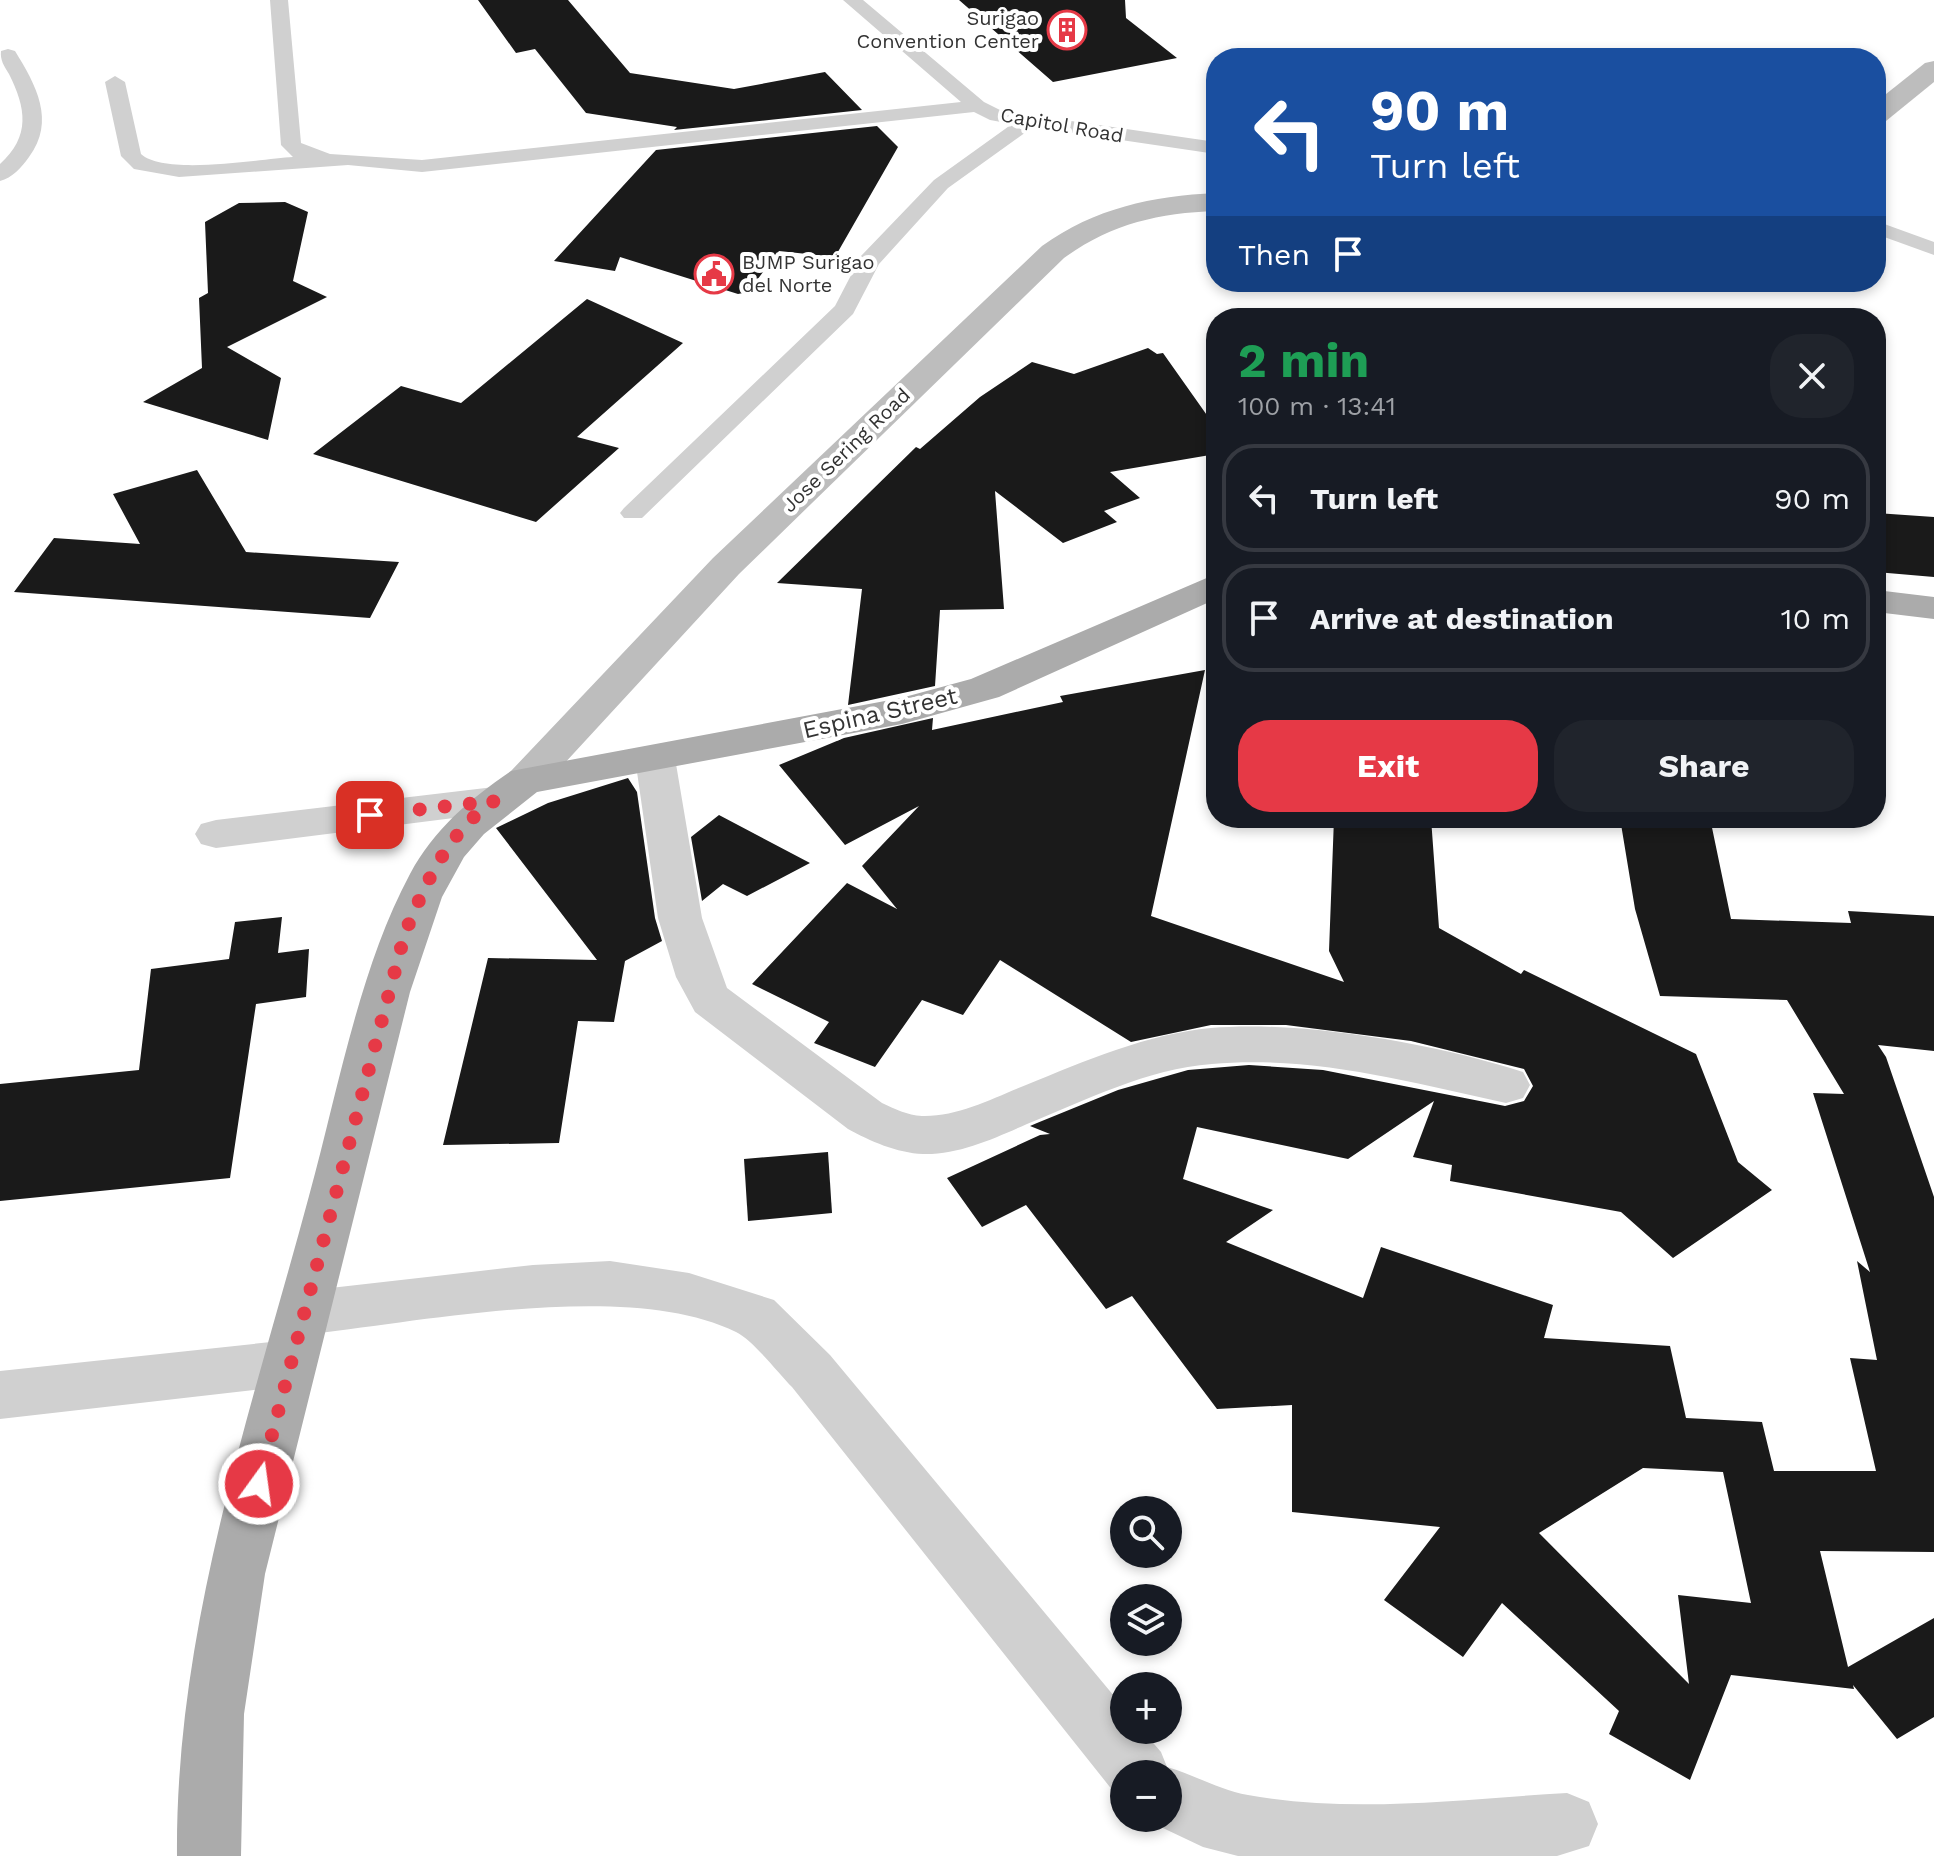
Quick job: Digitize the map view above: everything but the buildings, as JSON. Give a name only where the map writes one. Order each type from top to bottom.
[{"type":"main road","points":[[1886,107],[1934,69]]},
{"type":"main road","name":"Jose Sering Road","points":[[510,791],[726,566],[1053,252],[1079,231],[1137,209],[1206,203]]},
{"type":"main road","name":"Espina Street","points":[[510,791],[655,758],[902,711],[985,688],[1206,589]]},
{"type":"main road","points":[[1886,602],[1934,608]]},
{"type":"main road","points":[[209,1856],[209,1755],[219,1659],[236,1574],[405,933],[428,877],[454,837],[510,791]]},
{"type":"street","points":[[655,758],[680,906],[699,982],[711,1000],[865,1116],[893,1129],[921,1135],[959,1132],[1119,1067],[1219,1046],[1294,1047],[1367,1056],[1506,1085]]},
{"type":"street","points":[[216,834],[510,791]]},
{"type":"street","points":[[0,1395],[297,1338],[533,1287],[610,1283],[689,1295],[756,1316],[811,1371],[1128,1760]]},
{"type":"street","points":[[1182,1808],[1240,1825],[1306,1836],[1567,1824]]},
{"type":"lane","points":[[279,0],[291,145],[313,158],[422,166],[977,106]]},
{"type":"lane","name":"Capitol Road","points":[[852,0],[977,106],[997,116],[1026,123],[1206,147]]},
{"type":"lane","points":[[0,175],[30,142],[36,124],[35,108],[8,55]]},
{"type":"lane","points":[[0,82],[20,78]]},
{"type":"lane","points":[[115,82],[131,156],[141,165],[179,171],[332,160]]},
{"type":"lane","points":[[633,513],[845,309],[869,261],[941,184],[1026,123]]},
{"type":"lane","points":[[1886,231],[1934,249]]},
{"type":"place","name":"Surigao Convention Center","points":[[1067,30]]},
{"type":"place","name":"BJMP Surigao del Norte","points":[[714,274]]},
{"type":"route","points":[[259,1484],[405,933],[428,877],[454,837],[494,801],[370,815]]}]
